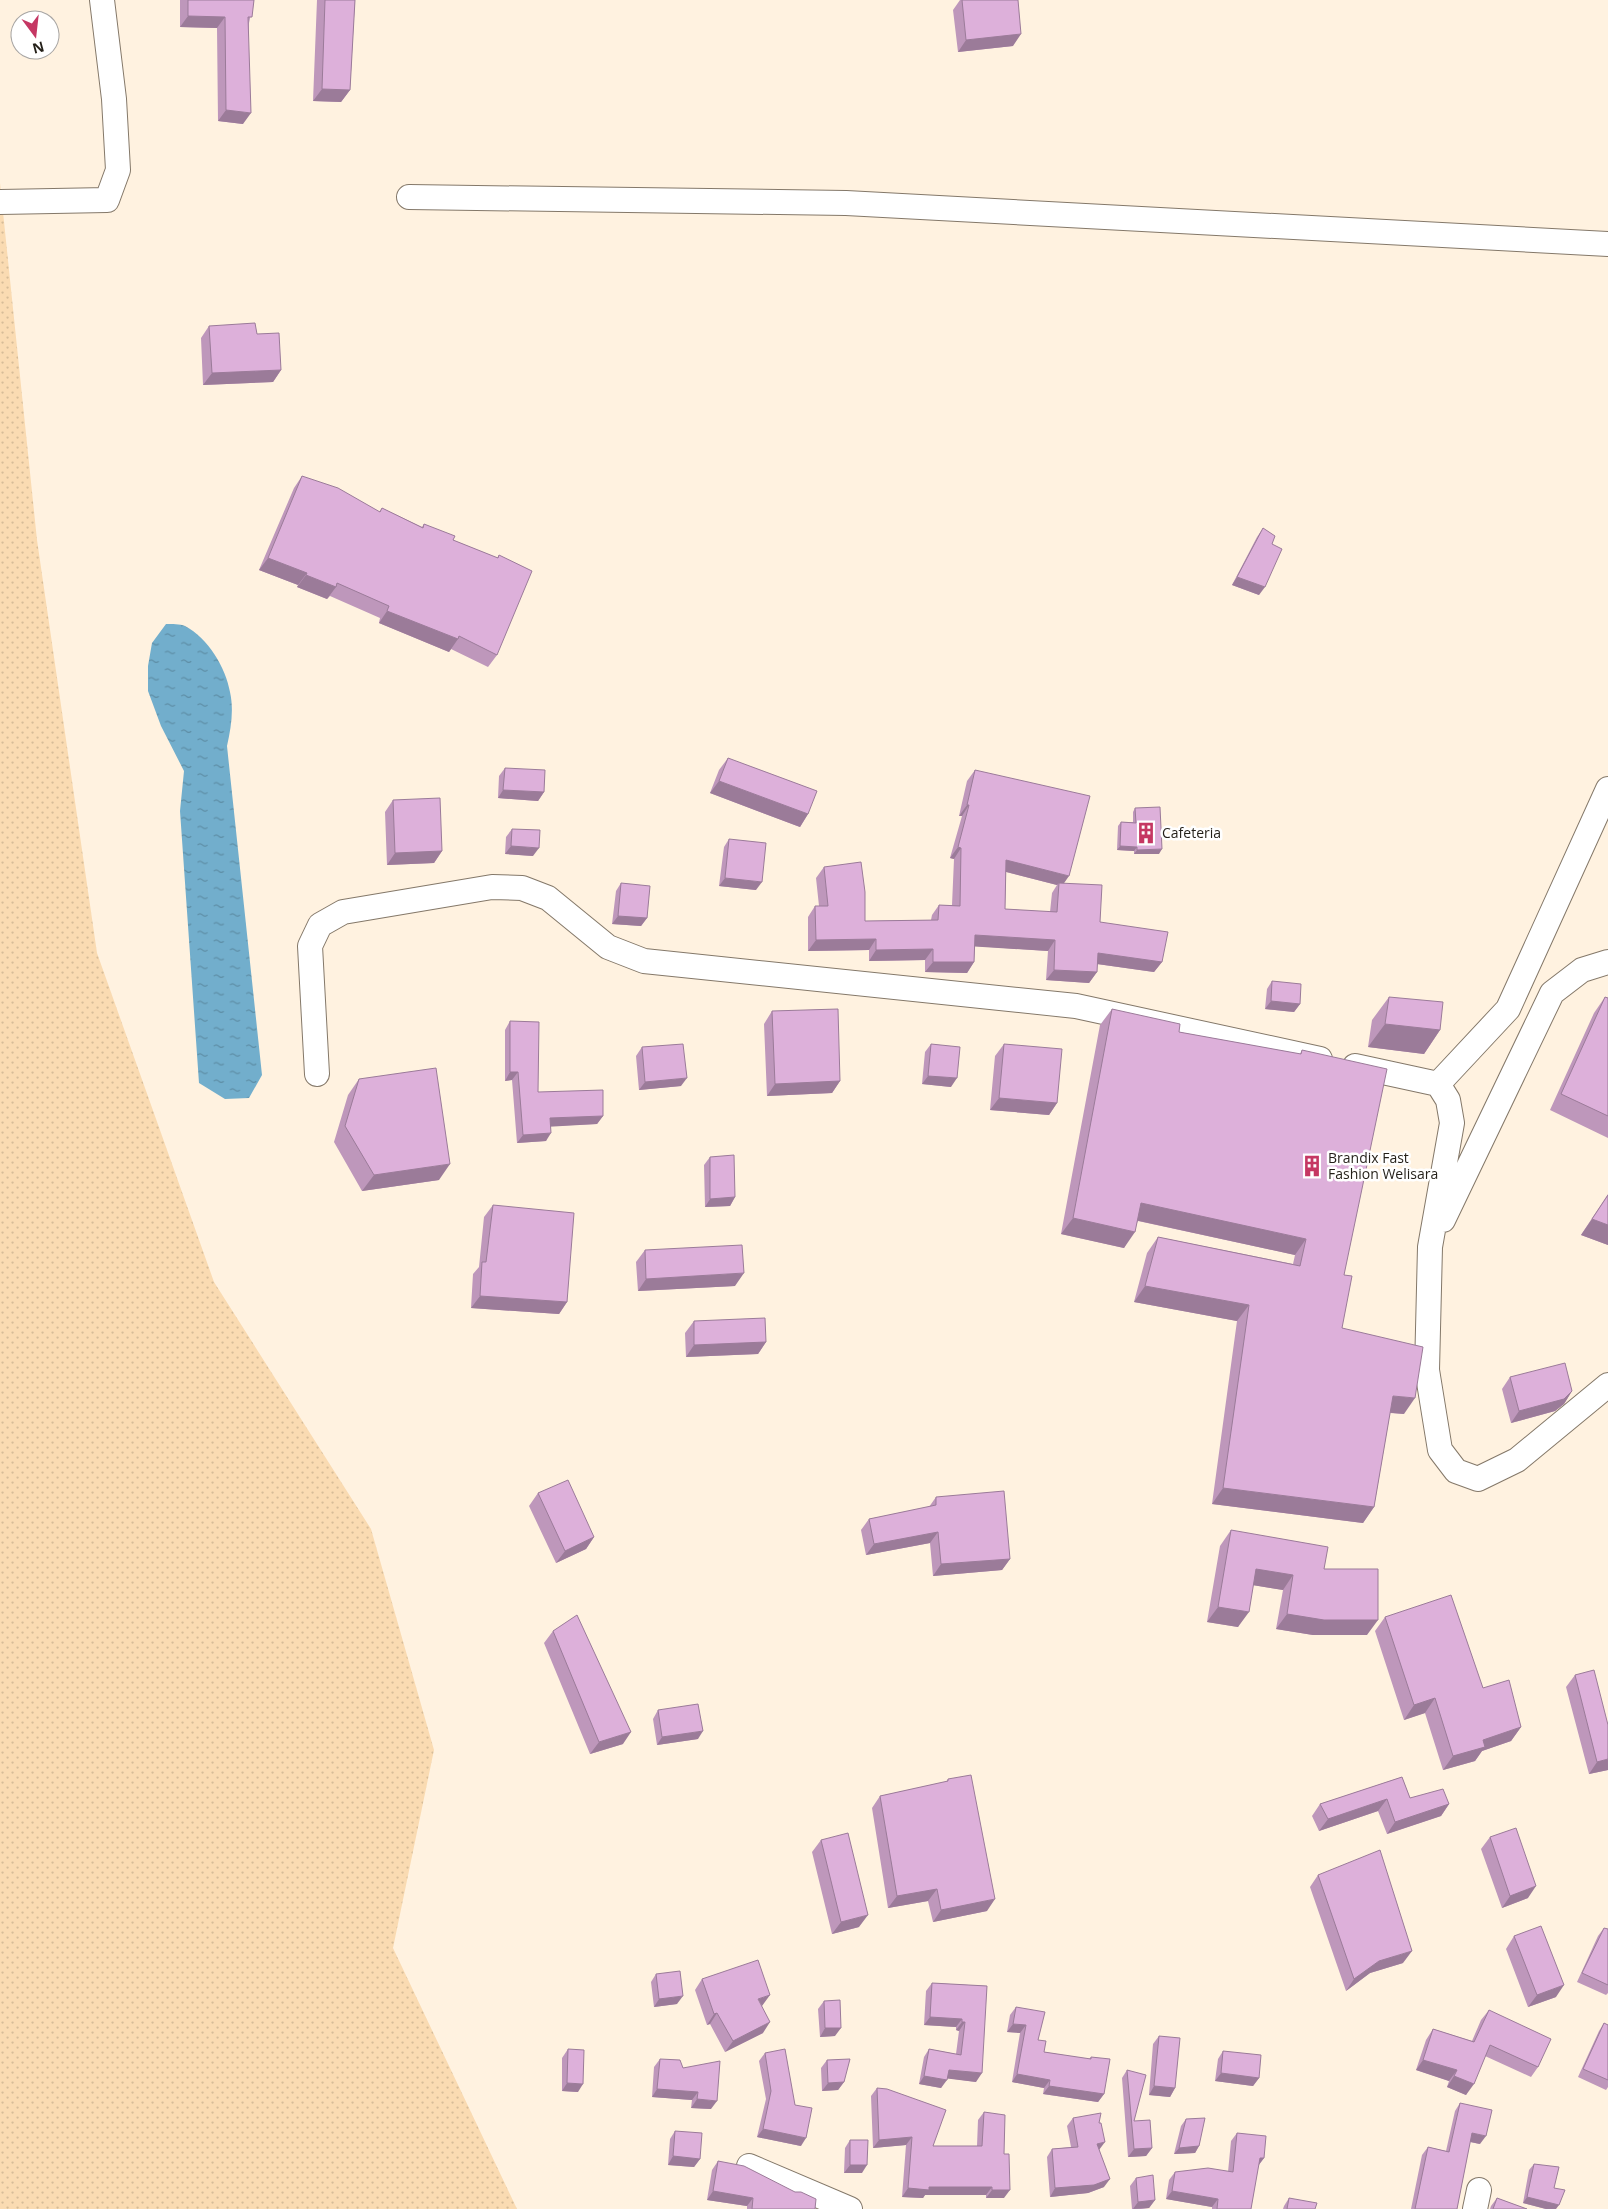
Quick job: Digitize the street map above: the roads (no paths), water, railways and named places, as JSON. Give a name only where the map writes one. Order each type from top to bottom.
[{"type":"street","points":[[0,202],[107,200],[118,170],[114,99],[102,0]]},
{"type":"street","points":[[409,197],[846,203],[1608,244]]},
{"type":"street","points":[[1438,1084],[1508,1009],[1608,789]]},
{"type":"street","points":[[317,1074],[310,946],[320,925],[343,912],[492,887],[522,888],[548,898],[608,947],[644,961],[1076,1006],[1438,1084],[1448,1100],[1452,1123],[1430,1247],[1427,1370],[1440,1450],[1456,1471],[1478,1479],[1517,1460],[1608,1385]]},
{"type":"street","points":[[1430,1247],[1552,993],[1582,970],[1608,962]]},
{"type":"street","points":[[749,2166],[850,2209]]},
{"type":"water","points":[[166,624],[185,626],[201,638],[215,654],[225,673],[231,699],[232,719],[227,746],[262,1075],[249,1098],[225,1099],[199,1083],[180,811],[184,771],[161,726],[148,691],[148,666],[152,643]]},
{"type":"place","name":"Cafeteria","points":[[1146,833]]},
{"type":"place","name":"Brandix Fast Fashion Welisara","points":[[1312,1166]]}]
